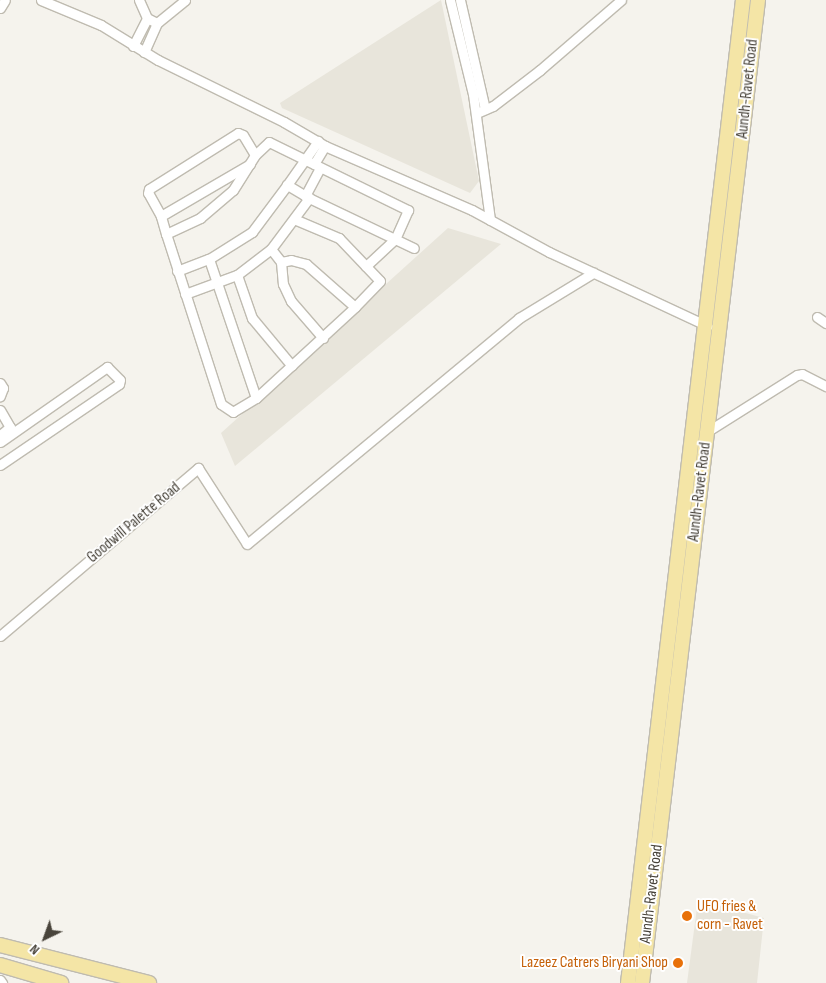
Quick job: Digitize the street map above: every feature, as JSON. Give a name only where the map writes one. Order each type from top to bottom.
[{"type":"main road","name":"Aundh-Ravet Road","points":[[628,983],[743,0]]},
{"type":"main road","name":"Aundh-Ravet Road","points":[[642,983],[758,0]]},
{"type":"main road","points":[[0,945],[149,983]]},
{"type":"main road","points":[[0,965],[61,983]]},
{"type":"street","points":[[0,8],[4,0]]},
{"type":"street","points":[[41,0],[101,25],[144,52],[322,144],[490,220],[593,273],[720,330]]},
{"type":"street","points":[[139,0],[147,18],[157,23]]},
{"type":"street","points":[[144,52],[157,23],[186,0]]},
{"type":"street","points":[[450,0],[481,111]]},
{"type":"street","points":[[460,0],[481,111],[490,220]]},
{"type":"street","points":[[481,111],[540,70],[621,0]]},
{"type":"street","points":[[133,46],[147,18]]},
{"type":"street","points":[[255,155],[243,135],[238,133],[149,189],[148,193],[161,216],[221,404],[233,412],[256,398],[380,283],[335,235],[294,219]]},
{"type":"street","points":[[166,234],[200,218],[222,200],[241,181],[255,155],[269,142],[408,210],[408,214],[395,239],[366,266]]},
{"type":"street","points":[[185,294],[237,275],[271,249],[294,219],[307,197],[314,163],[322,144]]},
{"type":"street","points":[[177,271],[209,259],[252,232],[299,164],[314,163]]},
{"type":"street","points":[[161,216],[250,164]]},
{"type":"street","points":[[286,184],[307,197],[414,248]]},
{"type":"street","points":[[271,249],[281,262],[283,284],[291,301],[322,338]]},
{"type":"street","points":[[209,259],[256,398]]},
{"type":"street","points":[[281,262],[291,260],[306,264],[355,307]]},
{"type":"street","name":"Goodwill Palette Road","points":[[2,631],[198,468],[246,544],[519,318],[593,273]]},
{"type":"street","points":[[237,275],[252,318],[292,366]]},
{"type":"street","points":[[817,317],[826,323]]},
{"type":"street","points":[[0,442],[107,367],[120,380],[119,384],[0,465]]},
{"type":"street","points":[[708,431],[797,375],[802,374],[826,386]]},
{"type":"street","points":[[0,383],[3,388],[0,396]]},
{"type":"street","points":[[0,410],[10,427],[0,435]]},
{"type":"shaded area","points":[[441,0],[479,181],[470,193],[282,108],[280,103]]},
{"type":"shaded area","points":[[448,228],[501,244],[235,466],[221,433]]},
{"type":"shaded area","points":[[698,900],[764,918],[757,983],[687,983]]},
{"type":"place","name":"UFO fries & corn - Ravet","points":[[687,916]]},
{"type":"place","name":"Lazeez Catrers Biryani Shop","points":[[678,963]]}]
